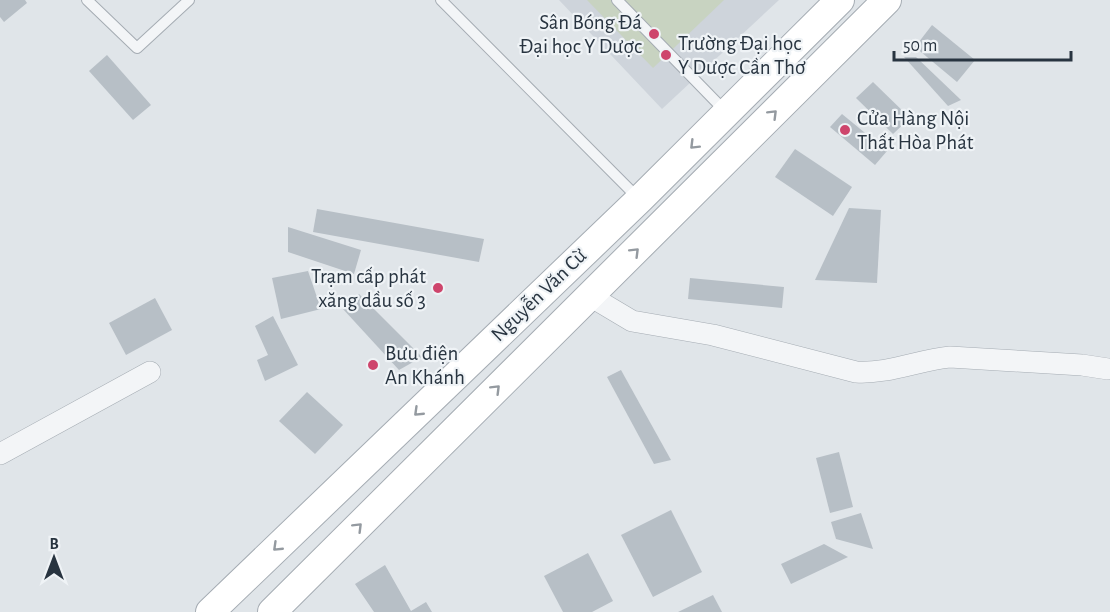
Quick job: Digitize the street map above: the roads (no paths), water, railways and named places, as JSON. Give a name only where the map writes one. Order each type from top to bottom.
[{"type":"main road","name":"Nguyễn Văn Cừ","points":[[210,612],[640,199],[840,0]]},
{"type":"main road","name":"Nguyễn Văn Cừ","points":[[272,612],[887,0]]},
{"type":"street","points":[[590,296],[632,321],[713,335],[856,372],[870,373],[950,357],[1082,365],[1108,369]]},
{"type":"street","points":[[0,454],[150,372]]},
{"type":"lane","points":[[87,0],[137,48],[189,0]]},
{"type":"lane","points":[[441,0],[640,199]]},
{"type":"lane","points":[[617,0],[727,113]]},
{"type":"place","name":"Sân Bóng Đá Đại học Y Dược","points":[[654,34]]},
{"type":"place","name":"Trường Đại học Y Dược Cần Thơ","points":[[666,55]]},
{"type":"place","name":"Cửa Hàng Nội Thất Hòa Phát","points":[[845,130]]},
{"type":"place","name":"Trạm cấp phát xăng dầu số 3","points":[[438,288]]},
{"type":"place","name":"Bưu điện An Khánh","points":[[373,365]]}]
